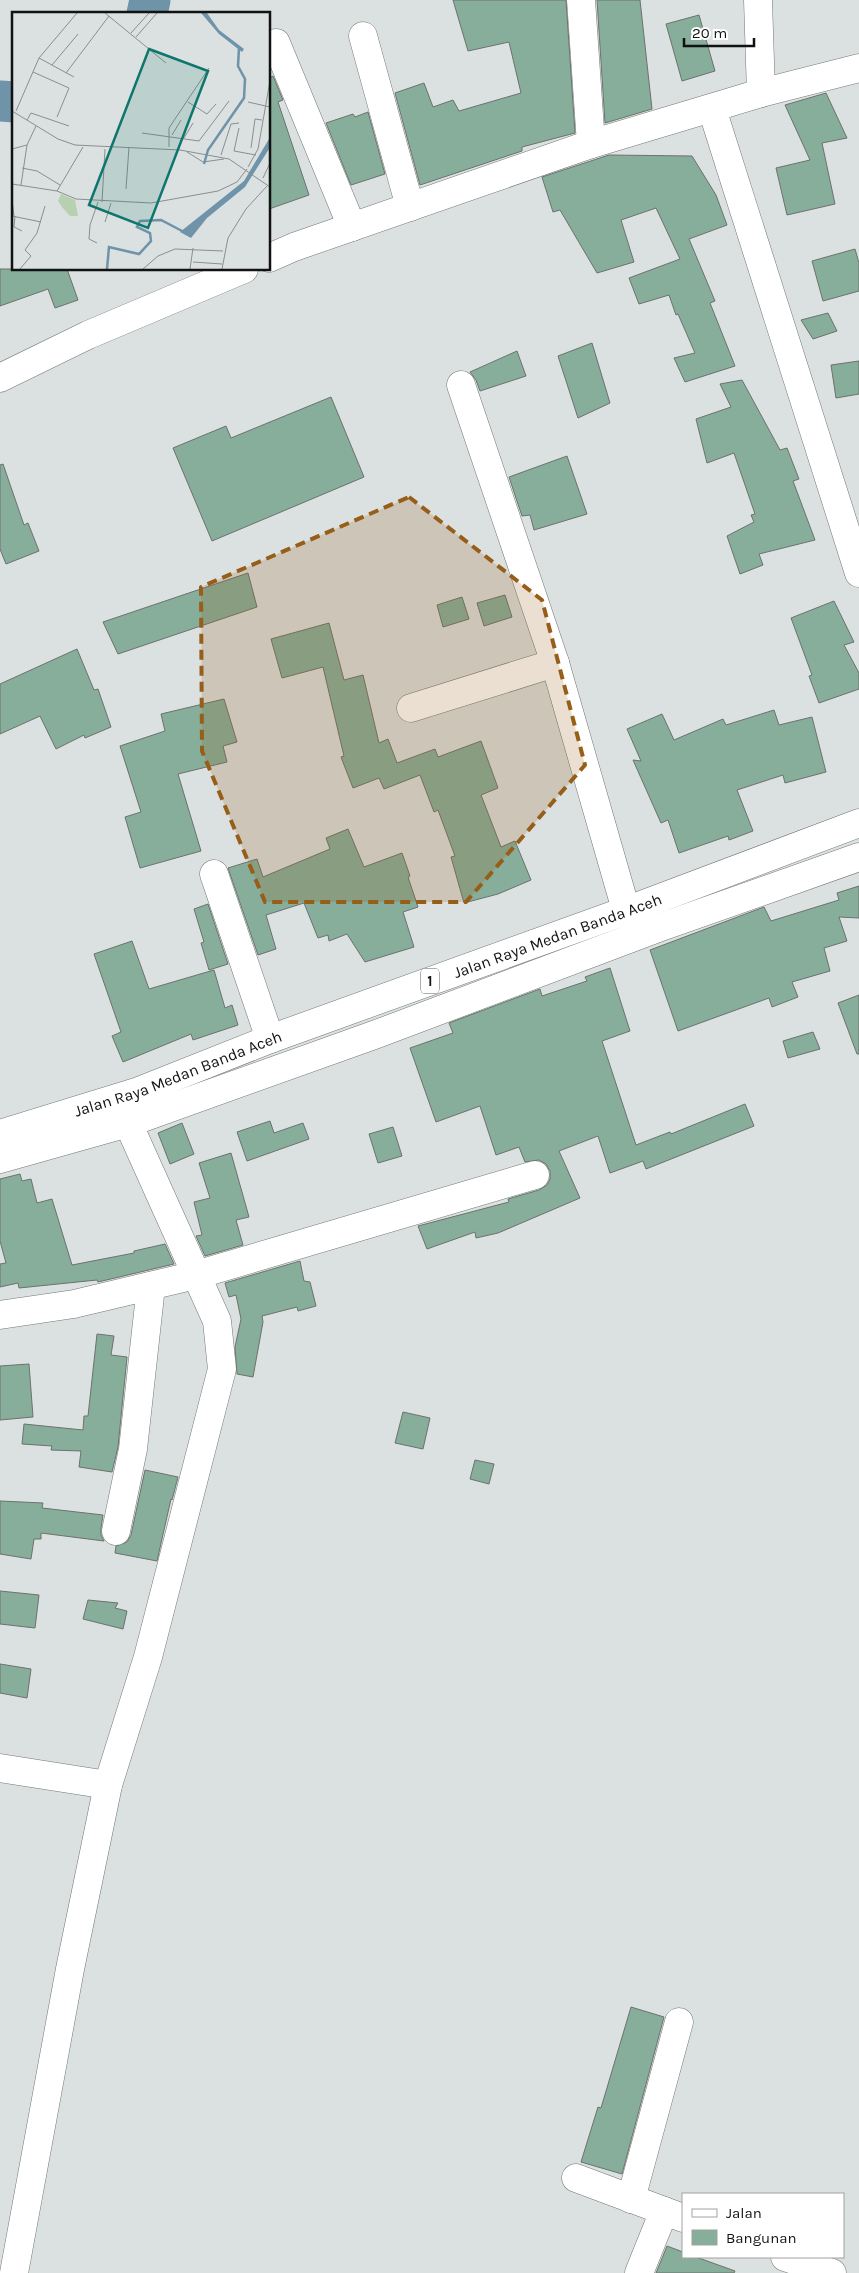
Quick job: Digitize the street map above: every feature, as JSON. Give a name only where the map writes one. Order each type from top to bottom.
[{"type":"main road","points":[[581,0],[591,144]]},
{"type":"main road","points":[[758,0],[761,93]]},
{"type":"main road","points":[[363,36],[410,206]]},
{"type":"main road","points":[[276,43],[352,227]]},
{"type":"main road","points":[[270,258],[410,206],[591,144],[761,93],[859,68]]},
{"type":"main road","points":[[712,109],[859,574]]},
{"type":"main road","points":[[0,378],[88,335],[242,270]]},
{"type":"main road","points":[[461,385],[555,663],[626,910],[636,937]]},
{"type":"main road","points":[[411,708],[555,663]]},
{"type":"main road","name":"Jalan Raya Medan Banda Aceh","points":[[2,1146],[270,1039],[859,823]]},
{"type":"main road","name":"Jalan Raya Medan Banda Aceh","points":[[2,1146],[128,1123],[859,857]]},
{"type":"main road","points":[[214,874],[270,1039]]},
{"type":"main road","points":[[14,2273],[70,1969],[108,1785],[148,1657],[222,1368],[217,1321],[128,1123]]},
{"type":"main road","points":[[0,1315],[74,1304],[196,1275],[535,1175]]},
{"type":"main road","points":[[116,1531],[133,1449],[151,1286]]},
{"type":"main road","points":[[0,1768],[108,1785]]},
{"type":"main road","points":[[631,2199],[679,2022]]},
{"type":"main road","points":[[576,2178],[674,2215],[639,2273]]},
{"type":"main road","points":[[788,2258],[832,2273]]},
{"type":"highlighted area","points":[[409,497],[542,600],[585,765],[466,902],[265,902],[202,751],[201,587]]},
{"type":"building","points":[[453,0],[566,0],[575,133],[522,147],[522,151],[420,185],[395,93],[424,83],[433,107],[453,100],[459,111],[521,93],[509,42],[468,51]]},
{"type":"building","points":[[597,0],[640,0],[652,109],[605,123]]},
{"type":"building","points":[[699,15],[715,71],[682,81],[666,24]]},
{"type":"building","points":[[273,76],[283,100],[278,102],[309,195],[270,209],[270,78]]},
{"type":"building","points":[[826,93],[847,138],[822,143],[835,204],[787,215],[776,168],[810,160],[785,105]]},
{"type":"building","points":[[368,112],[385,174],[351,185],[326,123],[353,114],[355,117]]},
{"type":"building","points":[[609,155],[692,156],[716,195],[727,225],[689,239],[715,301],[710,303],[735,366],[685,382],[674,358],[695,353],[678,314],[676,315],[669,295],[639,304],[629,278],[680,259],[656,208],[621,220],[634,262],[597,273],[560,210],[553,212],[542,177]]},
{"type":"building","points":[[855,249],[859,263],[859,291],[823,301],[812,261]]},
{"type":"building","points":[[0,269],[67,270],[78,300],[55,308],[48,289],[0,306]]},
{"type":"building","points":[[828,313],[837,331],[813,339],[801,320]]},
{"type":"building","points":[[592,343],[610,403],[578,418],[558,356]]},
{"type":"building","points":[[517,351],[526,376],[480,391],[476,380],[470,372]]},
{"type":"building","points":[[859,361],[859,394],[836,398],[831,365]]},
{"type":"building","points":[[742,380],[780,450],[787,448],[799,479],[793,481],[815,540],[759,554],[763,565],[740,574],[727,536],[754,522],[751,515],[755,514],[734,453],[707,463],[696,419],[731,407],[720,384]]},
{"type":"building","points":[[331,397],[364,477],[212,541],[173,448],[226,426],[231,438]]},
{"type":"building","points":[[567,456],[587,514],[534,530],[530,515],[522,516],[509,477]]},
{"type":"building","points":[[3,464],[24,525],[28,523],[39,551],[6,564],[0,549],[0,465]]},
{"type":"building","points":[[248,573],[257,607],[118,654],[103,622]]},
{"type":"building","points":[[505,595],[512,617],[484,626],[477,603]]},
{"type":"building","points":[[462,597],[469,619],[443,627],[437,605]]},
{"type":"building","points":[[834,601],[854,642],[844,645],[859,673],[859,689],[819,703],[809,676],[812,675],[791,618]]},
{"type":"building","points":[[329,623],[344,680],[363,675],[379,743],[388,739],[397,763],[435,749],[438,757],[481,741],[498,788],[481,795],[501,847],[515,841],[531,880],[498,894],[464,903],[451,857],[455,856],[438,810],[434,812],[420,775],[384,789],[379,778],[353,788],[341,757],[344,756],[323,667],[282,678],[271,639]]},
{"type":"building","points":[[77,649],[94,690],[98,689],[111,727],[85,738],[84,735],[56,749],[40,716],[0,734],[0,684]]},
{"type":"building","points":[[224,699],[237,742],[223,746],[227,762],[178,774],[201,851],[140,868],[125,817],[141,812],[120,746],[165,731],[161,714]]},
{"type":"building","points":[[774,710],[779,725],[812,717],[826,772],[785,783],[783,775],[737,790],[753,831],[729,840],[728,836],[679,853],[668,820],[661,823],[633,760],[641,761],[627,729],[662,714],[674,740],[723,719],[726,725]]},
{"type":"building","points":[[348,829],[364,867],[402,853],[418,907],[403,912],[414,947],[365,962],[347,934],[329,941],[328,935],[318,938],[304,903],[266,915],[276,949],[258,955],[228,868],[257,859],[263,877],[330,849],[326,838]]},
{"type":"building","points":[[859,886],[859,918],[839,917],[847,941],[824,948],[830,971],[792,982],[798,997],[772,1007],[769,998],[678,1031],[650,950],[764,907],[771,921],[839,900],[837,893]]},
{"type":"building","points":[[208,904],[228,964],[209,970],[201,943],[204,942],[194,909]]},
{"type":"building","points":[[132,941],[149,989],[214,970],[225,1008],[232,1005],[238,1025],[193,1040],[191,1034],[123,1062],[112,1036],[121,1032],[94,954]]},
{"type":"building","points":[[610,968],[630,1031],[602,1041],[636,1145],[670,1132],[671,1134],[745,1104],[754,1126],[646,1169],[643,1161],[610,1173],[598,1136],[559,1151],[580,1198],[498,1233],[476,1238],[475,1232],[427,1249],[418,1226],[509,1202],[508,1199],[539,1190],[547,1185],[550,1179],[550,1171],[546,1164],[539,1160],[525,1162],[519,1147],[496,1155],[480,1106],[436,1122],[410,1048],[453,1033],[449,1023],[540,989],[542,996],[587,981],[585,977]]},
{"type":"building","points":[[859,995],[859,1054],[857,1054],[838,1003]]},
{"type":"building","points":[[813,1032],[820,1049],[788,1058],[783,1041]]},
{"type":"building","points":[[270,1121],[274,1133],[303,1123],[309,1139],[247,1161],[237,1132]]},
{"type":"building","points":[[182,1123],[194,1154],[170,1164],[158,1133]]},
{"type":"building","points":[[393,1127],[402,1156],[378,1163],[369,1134]]},
{"type":"building","points":[[231,1153],[249,1217],[236,1220],[243,1245],[205,1256],[196,1236],[202,1235],[194,1202],[210,1198],[199,1163]]},
{"type":"building","points":[[20,1174],[22,1181],[31,1179],[37,1203],[52,1199],[72,1265],[134,1253],[134,1251],[165,1244],[174,1264],[98,1282],[97,1280],[19,1288],[18,1283],[0,1287],[0,1264],[6,1263],[0,1241],[0,1179]]},
{"type":"building","points":[[300,1261],[304,1281],[310,1282],[316,1306],[298,1311],[297,1307],[262,1316],[263,1322],[253,1377],[237,1374],[235,1347],[241,1319],[236,1295],[229,1297],[225,1283]]},
{"type":"building","points":[[97,1334],[114,1336],[111,1355],[127,1357],[118,1447],[112,1472],[79,1467],[81,1451],[51,1450],[52,1446],[22,1444],[24,1424],[83,1430],[84,1416],[88,1416]]},
{"type":"building","points":[[29,1364],[33,1417],[0,1420],[0,1366]]},
{"type":"building","points":[[403,1412],[430,1418],[423,1449],[395,1443]]},
{"type":"building","points":[[475,1460],[494,1464],[489,1484],[470,1479]]},
{"type":"building","points":[[145,1470],[178,1477],[157,1561],[115,1553],[116,1546],[127,1542],[131,1535]]},
{"type":"building","points":[[0,1501],[43,1503],[42,1508],[103,1515],[101,1535],[104,1541],[41,1533],[41,1539],[34,1539],[31,1559],[0,1554]]},
{"type":"building","points":[[0,1591],[39,1595],[35,1628],[0,1624]]},
{"type":"building","points":[[88,1600],[118,1603],[115,1608],[127,1611],[123,1629],[83,1619]]},
{"type":"building","points":[[0,1664],[31,1669],[27,1698],[0,1693]]},
{"type":"building","points":[[631,2007],[664,2017],[622,2174],[581,2162],[598,2107],[601,2108]]},
{"type":"building","points":[[667,2246],[682,2252],[682,2258],[699,2258],[735,2271],[734,2273],[656,2273]]},
{"type":"waterway","points":[[147,12],[150,0]]},
{"type":"waterway","points":[[0,101],[12,102]]}]
